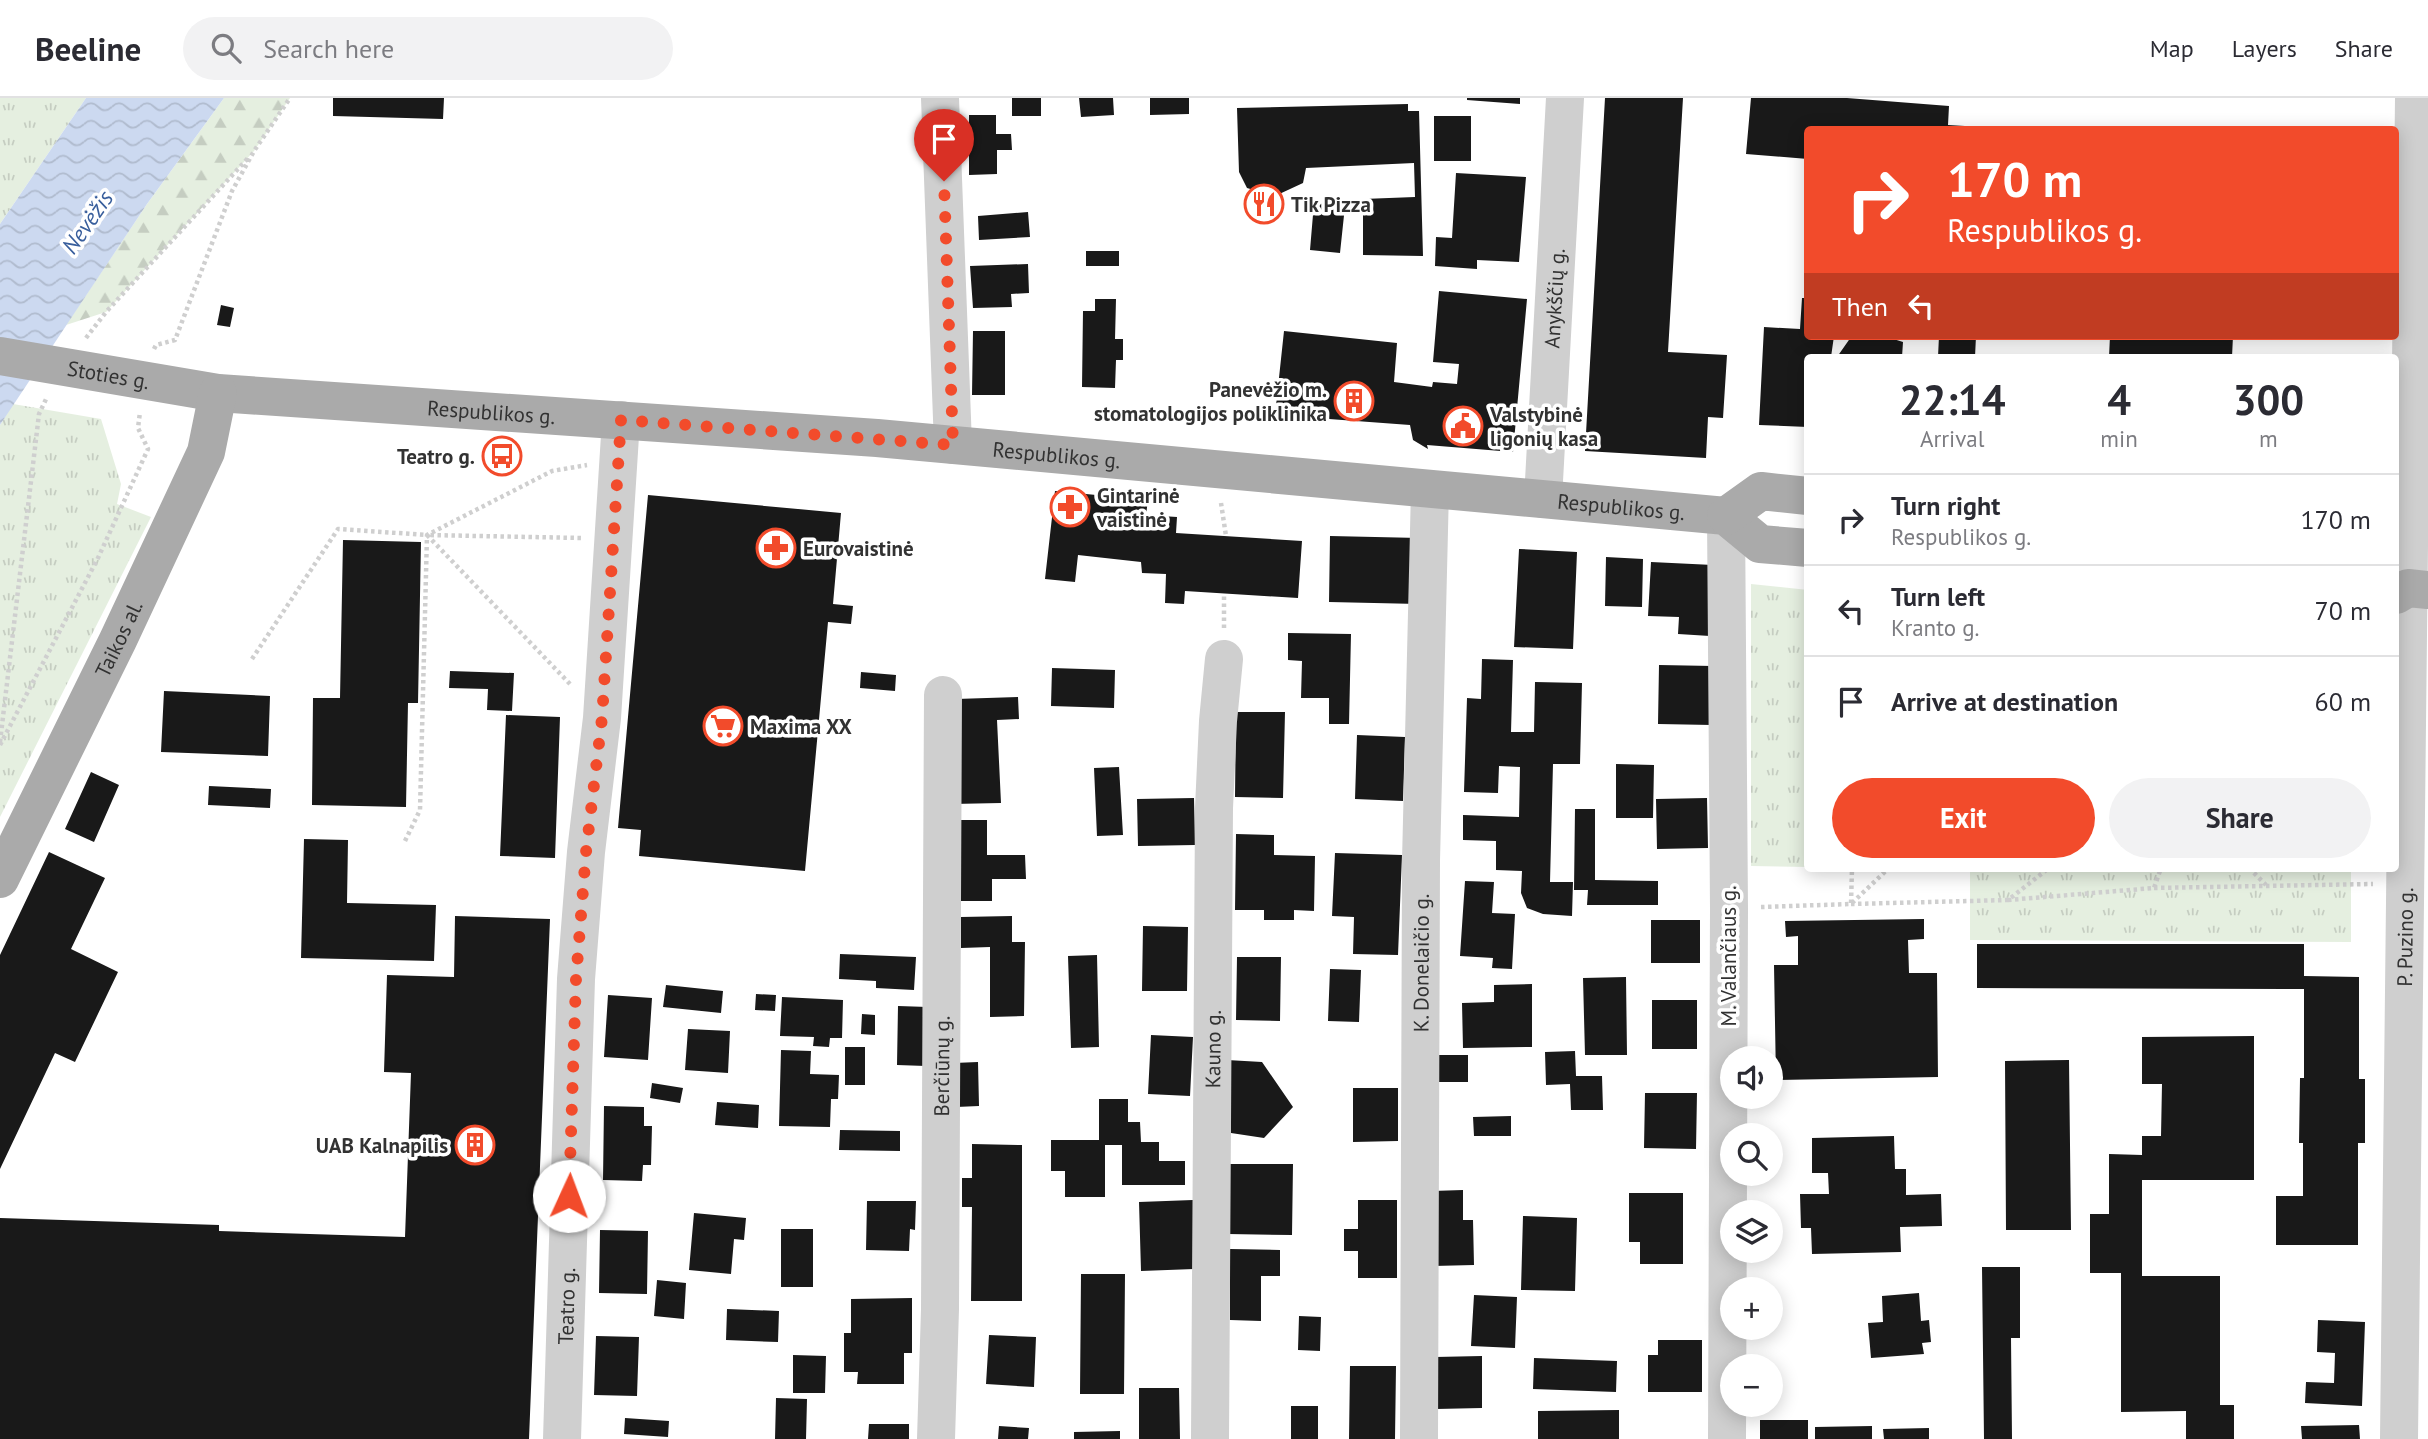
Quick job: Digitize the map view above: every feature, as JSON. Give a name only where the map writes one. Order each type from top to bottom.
[{"type":"main road","name":"Stoties g.","points":[[0,356],[218,393]]},
{"type":"main road","name":"Respublikos g.","points":[[218,393],[953,445],[1726,516]]},
{"type":"main road","name":"Taikos al.","points":[[0,879],[118,640],[205,452],[218,393]]},
{"type":"main road","points":[[1804,496],[1761,491],[1726,516],[1760,544],[1804,548]]},
{"type":"street","points":[[940,98],[953,445]]},
{"type":"street","name":"Anykščių g.","points":[[1543,499],[1565,98]]},
{"type":"street","name":"P. Puzino g.","points":[[2399,1439],[2414,98]]},
{"type":"street","name":"Teatro g.","points":[[562,1439],[576,979],[586,852],[602,718],[621,420]]},
{"type":"street","name":"K. Donelaičio g.","points":[[1419,1439],[1421,875],[1430,489]]},
{"type":"street","name":"M. Valančiaus g.","points":[[1726,516],[1727,1423]]},
{"type":"street","name":"Kauno g.","points":[[1210,1439],[1214,808],[1217,721],[1224,659]]},
{"type":"street","name":"Berčiūnų g.","points":[[936,1439],[940,1296],[943,695]]},
{"type":"path","points":[[0,745],[98,558],[148,449],[138,428],[128,378],[156,345],[175,340],[232,191],[254,151],[290,98]]},
{"type":"path","points":[[106,312],[254,151]]},
{"type":"path","points":[[0,745],[39,414]]},
{"type":"path","points":[[427,535],[552,471],[618,459]]},
{"type":"path","points":[[252,659],[338,528],[427,535],[614,539]]},
{"type":"path","points":[[427,535],[602,718]]},
{"type":"path","points":[[405,841],[420,810],[427,535]]},
{"type":"path","points":[[1851,904],[1852,872]]},
{"type":"path","points":[[1851,904],[1885,872]]},
{"type":"path","points":[[2008,900],[2044,872]]},
{"type":"path","points":[[2154,888],[2160,872]]},
{"type":"path","points":[[2253,872],[2267,886]]},
{"type":"path","points":[[1728,909],[2008,900],[2154,888],[2405,884]]},
{"type":"green space","points":[[0,98],[86,98],[0,224]]},
{"type":"green space","points":[[224,98],[290,98],[254,151],[106,312],[66,325],[147,204]]},
{"type":"green space","points":[[13,404],[101,419],[121,484],[117,504],[151,517],[0,817],[0,425]]},
{"type":"green space","points":[[1751,584],[1804,590],[1804,867],[1751,866]]},
{"type":"green space","points":[[1970,872],[2351,872],[2351,942],[1970,940]]},
{"type":"water","name":"Nevėžis","points":[[86,98],[224,98],[147,204],[0,425],[0,224]]},
{"type":"building","points":[[333,98],[444,98],[443,119],[333,116]]},
{"type":"building","points":[[1012,98],[1041,98],[1041,116],[1012,116]]},
{"type":"building","points":[[1079,98],[1113,98],[1114,115],[1081,117]]},
{"type":"building","points":[[1150,98],[1189,98],[1189,114],[1150,115]]},
{"type":"building","points":[[1520,98],[1520,104],[1467,100]]},
{"type":"building","points":[[1605,98],[1683,98],[1668,352],[1727,355],[1723,418],[1708,417],[1706,458],[1585,451]]},
{"type":"building","points":[[1751,98],[1847,98],[1949,106],[1948,125],[1965,126],[1804,126],[1804,159],[1746,154]]},
{"type":"building","points":[[1408,104],[1408,111],[1419,111],[1423,256],[1363,255],[1363,199],[1415,197],[1414,163],[1306,168],[1303,183],[1275,196],[1247,188],[1239,172],[1237,108]]},
{"type":"building","points":[[969,115],[996,115],[996,134],[1011,134],[1012,150],[997,150],[997,174],[969,175]]},
{"type":"building","points":[[1434,116],[1471,116],[1471,161],[1434,161]]},
{"type":"building","points":[[1456,173],[1526,177],[1519,262],[1477,260],[1477,269],[1435,266],[1436,237],[1452,238]]},
{"type":"building","points":[[1314,203],[1345,206],[1340,253],[1310,250]]},
{"type":"building","points":[[1028,212],[1030,237],[979,240],[978,216]]},
{"type":"building","points":[[1086,251],[1119,251],[1119,266],[1086,266]]},
{"type":"building","points":[[1028,264],[1029,293],[1011,294],[1012,307],[973,308],[970,266]]},
{"type":"building","points":[[1439,291],[1527,299],[1513,452],[1427,445],[1428,449],[1413,440],[1410,425],[1275,415],[1284,331],[1397,343],[1394,382],[1432,387],[1433,382],[1457,384],[1459,364],[1433,362]]},
{"type":"building","points":[[1804,298],[1804,340],[1833,340],[1831,354],[1804,354],[1804,427],[1759,425],[1764,327],[1800,329]]},
{"type":"building","points":[[1095,299],[1116,299],[1115,339],[1123,339],[1123,360],[1116,360],[1115,388],[1082,387],[1083,311],[1095,311]]},
{"type":"building","points":[[221,305],[234,308],[230,327],[217,325]]},
{"type":"building","points":[[973,331],[1005,331],[1005,395],[972,395]]},
{"type":"building","points":[[1849,340],[1903,342],[1902,354],[1839,354]]},
{"type":"building","points":[[1939,340],[1976,340],[1975,354],[1938,354]]},
{"type":"building","points":[[2110,340],[2233,340],[2232,354],[2109,354]]},
{"type":"building","points":[[1055,491],[1148,500],[1146,515],[1177,517],[1176,533],[1302,541],[1298,598],[1185,591],[1184,604],[1165,603],[1166,574],[1142,573],[1141,562],[1078,555],[1075,582],[1045,579]]},
{"type":"building","name":"Maxima XX","points":[[648,495],[841,513],[833,604],[853,606],[851,624],[828,622],[805,871],[639,856],[641,830],[618,828]]},
{"type":"building","points":[[1330,536],[1420,538],[1419,604],[1329,602]]},
{"type":"building","points":[[343,540],[421,542],[418,703],[408,703],[406,807],[312,805],[313,698],[340,698]]},
{"type":"building","points":[[1519,549],[1577,552],[1573,649],[1514,647]]},
{"type":"building","points":[[1606,557],[1643,559],[1642,607],[1605,606]]},
{"type":"building","points":[[1651,562],[1713,565],[1710,636],[1678,634],[1679,617],[1648,616]]},
{"type":"building","points":[[1288,633],[1351,634],[1349,724],[1329,724],[1329,698],[1301,698],[1302,661],[1288,660]]},
{"type":"building","points":[[1482,659],[1513,660],[1511,732],[1534,732],[1535,682],[1582,683],[1580,764],[1553,764],[1550,882],[1573,882],[1572,916],[1543,914],[1527,908],[1521,893],[1522,871],[1496,870],[1496,841],[1463,840],[1463,815],[1519,817],[1520,767],[1499,766],[1498,793],[1464,792],[1467,698],[1481,699]]},
{"type":"building","points":[[1659,665],[1713,666],[1712,725],[1658,724]]},
{"type":"building","points":[[1052,668],[1115,670],[1114,708],[1051,706]]},
{"type":"building","points":[[450,671],[514,673],[512,711],[487,710],[488,689],[449,688]]},
{"type":"building","points":[[861,672],[896,675],[895,691],[860,688]]},
{"type":"building","points":[[164,691],[270,696],[268,756],[161,752]]},
{"type":"building","points":[[1018,697],[1019,719],[997,720],[1001,803],[952,804],[956,699]]},
{"type":"building","points":[[1236,712],[1285,712],[1283,798],[1235,797]]},
{"type":"building","points":[[506,715],[560,717],[555,858],[500,856]]},
{"type":"building","points":[[1357,735],[1405,737],[1403,801],[1355,799]]},
{"type":"building","points":[[1616,764],[1654,765],[1653,818],[1616,818]]},
{"type":"building","points":[[1119,767],[1123,835],[1097,836],[1094,768]]},
{"type":"building","points":[[91,772],[119,785],[94,842],[65,829]]},
{"type":"building","points":[[209,786],[271,789],[270,808],[208,805]]},
{"type":"building","points":[[1194,798],[1195,845],[1138,846],[1137,799]]},
{"type":"building","points":[[1707,798],[1708,848],[1657,849],[1656,799]]},
{"type":"building","points":[[1575,809],[1595,809],[1595,880],[1658,881],[1658,905],[1587,905],[1588,890],[1574,890]]},
{"type":"building","points":[[958,820],[987,820],[987,855],[1025,855],[1026,879],[992,879],[992,901],[957,901]]},
{"type":"building","points":[[1236,834],[1274,835],[1274,855],[1315,856],[1314,911],[1294,910],[1294,920],[1264,920],[1264,910],[1235,910]]},
{"type":"building","points":[[304,839],[348,840],[347,903],[436,905],[434,961],[301,958]]},
{"type":"building","points":[[49,852],[105,878],[71,949],[118,972],[75,1062],[55,1053],[0,1169],[0,955]]},
{"type":"building","points":[[1335,853],[1402,855],[1398,955],[1353,954],[1354,917],[1332,916]]},
{"type":"building","points":[[1465,881],[1494,882],[1492,913],[1515,914],[1512,969],[1492,968],[1493,958],[1460,956]]},
{"type":"building","name":"UAB Kalnapilis","points":[[455,916],[550,919],[529,1439],[0,1439],[0,1218],[219,1225],[219,1231],[405,1237],[411,1073],[384,1072],[387,975],[454,977]]},
{"type":"building","points":[[1012,916],[1012,942],[1025,942],[1024,1016],[990,1017],[990,947],[961,948],[961,917]]},
{"type":"building","points":[[1924,919],[1924,939],[1908,940],[1909,973],[1937,973],[1938,1077],[1783,1080],[1783,1046],[1775,1046],[1774,965],[1798,965],[1798,936],[1786,937],[1785,921]]},
{"type":"building","points":[[1651,920],[1700,920],[1700,963],[1651,963]]},
{"type":"building","points":[[1143,926],[1188,927],[1187,991],[1142,991]]},
{"type":"building","points":[[1977,944],[2304,944],[2304,976],[2359,977],[2359,1079],[2365,1079],[2365,1143],[2358,1143],[2358,1245],[2276,1245],[2276,1196],[2303,1196],[2303,1143],[2299,1143],[2300,1078],[2304,1078],[2304,989],[1977,988]]},
{"type":"building","points":[[840,954],[916,957],[914,990],[876,988],[876,981],[839,979]]},
{"type":"building","points":[[1097,955],[1099,1047],[1071,1048],[1068,956]]},
{"type":"building","points":[[1237,957],[1281,957],[1280,1021],[1236,1020]]},
{"type":"building","points":[[1330,969],[1361,970],[1359,1022],[1328,1021]]},
{"type":"building","points":[[1626,977],[1627,1055],[1585,1055],[1583,978]]},
{"type":"building","points":[[1532,984],[1532,1047],[1463,1048],[1462,1003],[1494,1002],[1494,985]]},
{"type":"building","points":[[666,985],[723,991],[721,1013],[663,1007]]},
{"type":"building","points":[[756,994],[776,995],[775,1011],[755,1010]]},
{"type":"building","points":[[608,995],[652,998],[648,1060],[604,1057]]},
{"type":"building","points":[[782,997],[843,1000],[842,1038],[830,1038],[829,1047],[813,1046],[814,1037],[780,1036]]},
{"type":"building","points":[[1652,1000],[1697,1000],[1697,1049],[1652,1049]]},
{"type":"building","points":[[898,1006],[928,1007],[926,1066],[897,1065]]},
{"type":"building","points":[[862,1014],[875,1015],[875,1035],[861,1034]]},
{"type":"building","points":[[688,1029],[730,1031],[728,1073],[685,1070]]},
{"type":"building","points":[[1151,1035],[1193,1037],[1190,1096],[1148,1094]]},
{"type":"building","points":[[2254,1036],[2254,1180],[2142,1180],[2142,1276],[2220,1276],[2220,1405],[2234,1405],[2234,1439],[2186,1439],[2186,1411],[2121,1412],[2121,1273],[2090,1273],[2090,1214],[2109,1214],[2109,1154],[2142,1155],[2142,1136],[2161,1136],[2162,1084],[2142,1084],[2142,1037]]},
{"type":"building","points":[[845,1047],[865,1047],[865,1085],[845,1085]]},
{"type":"building","points":[[781,1050],[811,1051],[810,1074],[839,1075],[838,1099],[831,1099],[830,1127],[779,1126]]},
{"type":"building","points":[[1575,1051],[1576,1076],[1602,1076],[1603,1110],[1571,1110],[1570,1084],[1546,1085],[1545,1052]]},
{"type":"building","points":[[1432,1055],[1468,1055],[1468,1082],[1432,1082]]},
{"type":"building","points":[[1227,1060],[1262,1062],[1293,1107],[1264,1138],[1231,1133]]},
{"type":"building","points":[[2069,1060],[2071,1230],[2006,1230],[2005,1061]]},
{"type":"building","points":[[978,1062],[979,1106],[956,1107],[954,1063]]},
{"type":"building","points":[[652,1083],[683,1088],[680,1103],[650,1098]]},
{"type":"building","points":[[1353,1088],[1398,1088],[1398,1141],[1353,1142]]},
{"type":"building","points":[[1645,1093],[1697,1093],[1696,1149],[1644,1148]]},
{"type":"building","points":[[1099,1099],[1128,1099],[1128,1122],[1140,1122],[1141,1142],[1159,1142],[1159,1161],[1185,1161],[1185,1185],[1122,1185],[1122,1145],[1105,1145],[1105,1197],[1065,1197],[1065,1171],[1051,1171],[1051,1140],[1099,1140]]},
{"type":"building","points":[[717,1102],[759,1105],[758,1128],[715,1125]]},
{"type":"building","points":[[604,1106],[644,1107],[644,1126],[652,1126],[651,1165],[643,1165],[642,1181],[603,1180]]},
{"type":"building","points":[[1511,1116],[1511,1136],[1474,1136],[1473,1117]]},
{"type":"building","points":[[840,1130],[900,1131],[900,1151],[839,1150]]},
{"type":"building","points":[[1894,1136],[1895,1169],[1906,1169],[1906,1195],[1941,1194],[1942,1226],[1900,1227],[1901,1252],[1812,1254],[1811,1228],[1801,1228],[1800,1194],[1829,1194],[1828,1173],[1812,1173],[1812,1138]]},
{"type":"building","points":[[972,1144],[1022,1145],[1022,1301],[971,1301],[972,1207],[962,1207],[962,1178],[972,1178]]},
{"type":"building","points":[[1229,1164],[1293,1164],[1292,1235],[1228,1234]]},
{"type":"building","points":[[1463,1190],[1463,1220],[1473,1220],[1474,1265],[1433,1266],[1432,1191]]},
{"type":"building","points":[[1629,1193],[1683,1193],[1683,1264],[1640,1264],[1640,1242],[1629,1242]]},
{"type":"building","points":[[1193,1200],[1194,1269],[1141,1271],[1139,1202]]},
{"type":"building","points":[[1358,1200],[1397,1200],[1397,1278],[1358,1278],[1358,1251],[1344,1251],[1344,1229],[1358,1229]]},
{"type":"building","points":[[867,1201],[916,1201],[915,1230],[910,1229],[909,1251],[866,1250]]},
{"type":"building","points":[[694,1213],[746,1218],[744,1240],[734,1239],[731,1274],[689,1270]]},
{"type":"building","points":[[1523,1216],[1577,1218],[1575,1291],[1521,1290]]},
{"type":"building","points":[[781,1229],[813,1229],[813,1287],[781,1287]]},
{"type":"building","points":[[600,1230],[648,1231],[647,1294],[599,1293]]},
{"type":"building","points":[[1230,1249],[1280,1250],[1280,1276],[1261,1276],[1261,1321],[1230,1320]]},
{"type":"building","points":[[1982,1267],[2020,1267],[2020,1338],[2011,1338],[2012,1439],[1984,1439]]},
{"type":"building","points":[[1081,1274],[1125,1274],[1124,1394],[1080,1394]]},
{"type":"building","points":[[657,1280],[686,1283],[684,1319],[654,1316]]},
{"type":"building","points":[[1919,1293],[1921,1321],[1929,1320],[1931,1342],[1922,1343],[1924,1354],[1871,1358],[1868,1323],[1883,1322],[1882,1296]]},
{"type":"building","points":[[1474,1295],[1517,1297],[1515,1348],[1471,1346]]},
{"type":"building","points":[[912,1298],[912,1353],[904,1353],[904,1384],[857,1384],[858,1372],[844,1372],[844,1333],[851,1333],[851,1299]]},
{"type":"building","points":[[727,1309],[779,1311],[778,1342],[726,1340]]},
{"type":"building","points":[[1299,1316],[1321,1317],[1320,1351],[1298,1350]]},
{"type":"building","points":[[2318,1320],[2365,1322],[2362,1406],[2305,1403],[2306,1382],[2334,1383],[2335,1353],[2317,1352]]},
{"type":"building","points":[[989,1335],[1036,1337],[1034,1387],[986,1384]]},
{"type":"building","points":[[596,1336],[639,1337],[637,1396],[594,1395]]},
{"type":"building","points":[[1658,1340],[1702,1340],[1702,1392],[1648,1392],[1648,1355],[1658,1355]]},
{"type":"building","points":[[793,1355],[826,1356],[825,1393],[793,1393]]},
{"type":"building","points":[[1482,1356],[1482,1408],[1436,1409],[1435,1357]]},
{"type":"building","points":[[1534,1358],[1617,1361],[1616,1392],[1533,1389]]},
{"type":"building","points":[[1350,1366],[1396,1366],[1395,1439],[1349,1439]]},
{"type":"building","points":[[1139,1388],[1179,1388],[1180,1439],[1139,1439]]},
{"type":"building","points":[[776,1398],[807,1399],[806,1439],[775,1439]]},
{"type":"building","points":[[1291,1406],[1318,1406],[1318,1439],[1291,1439]]},
{"type":"building","points":[[1619,1410],[1619,1439],[1538,1439],[1538,1411]]},
{"type":"building","points":[[625,1418],[669,1421],[668,1437],[624,1434]]},
{"type":"building","points":[[1760,1420],[1808,1420],[1808,1439],[1760,1439]]},
{"type":"building","points":[[869,1424],[909,1424],[909,1439],[868,1439]]},
{"type":"building","points":[[2359,1425],[2360,1439],[2302,1439],[2301,1426]]},
{"type":"building","points":[[999,1426],[1029,1428],[1028,1439],[998,1439]]},
{"type":"building","points":[[1872,1426],[1872,1439],[1815,1439],[1815,1427]]},
{"type":"building","points":[[1929,1428],[1929,1439],[1884,1439],[1883,1429]]},
{"type":"building","points":[[1120,1431],[1120,1439],[1074,1439],[1074,1432]]},
{"type":"place","name":"Tik Pizza","points":[[1264,204]]},
{"type":"place","name":"Panevėžio m. stomatologijos poliklinika","points":[[1354,401]]},
{"type":"place","name":"Valstybinė ligonių kasa","points":[[1463,426]]},
{"type":"place","name":"Teatro g.","points":[[502,456]]},
{"type":"place","name":"Gintarinė vaistinė","points":[[1070,507]]},
{"type":"place","name":"Eurovaistinė","points":[[776,548]]},
{"type":"place","name":"Maxima XX","points":[[723,726]]},
{"type":"place","name":"UAB Kalnapilis","points":[[475,1145]]},
{"type":"route","points":[[569,1196],[576,979],[586,852],[602,718],[621,420],[953,445],[944,181]]}]
